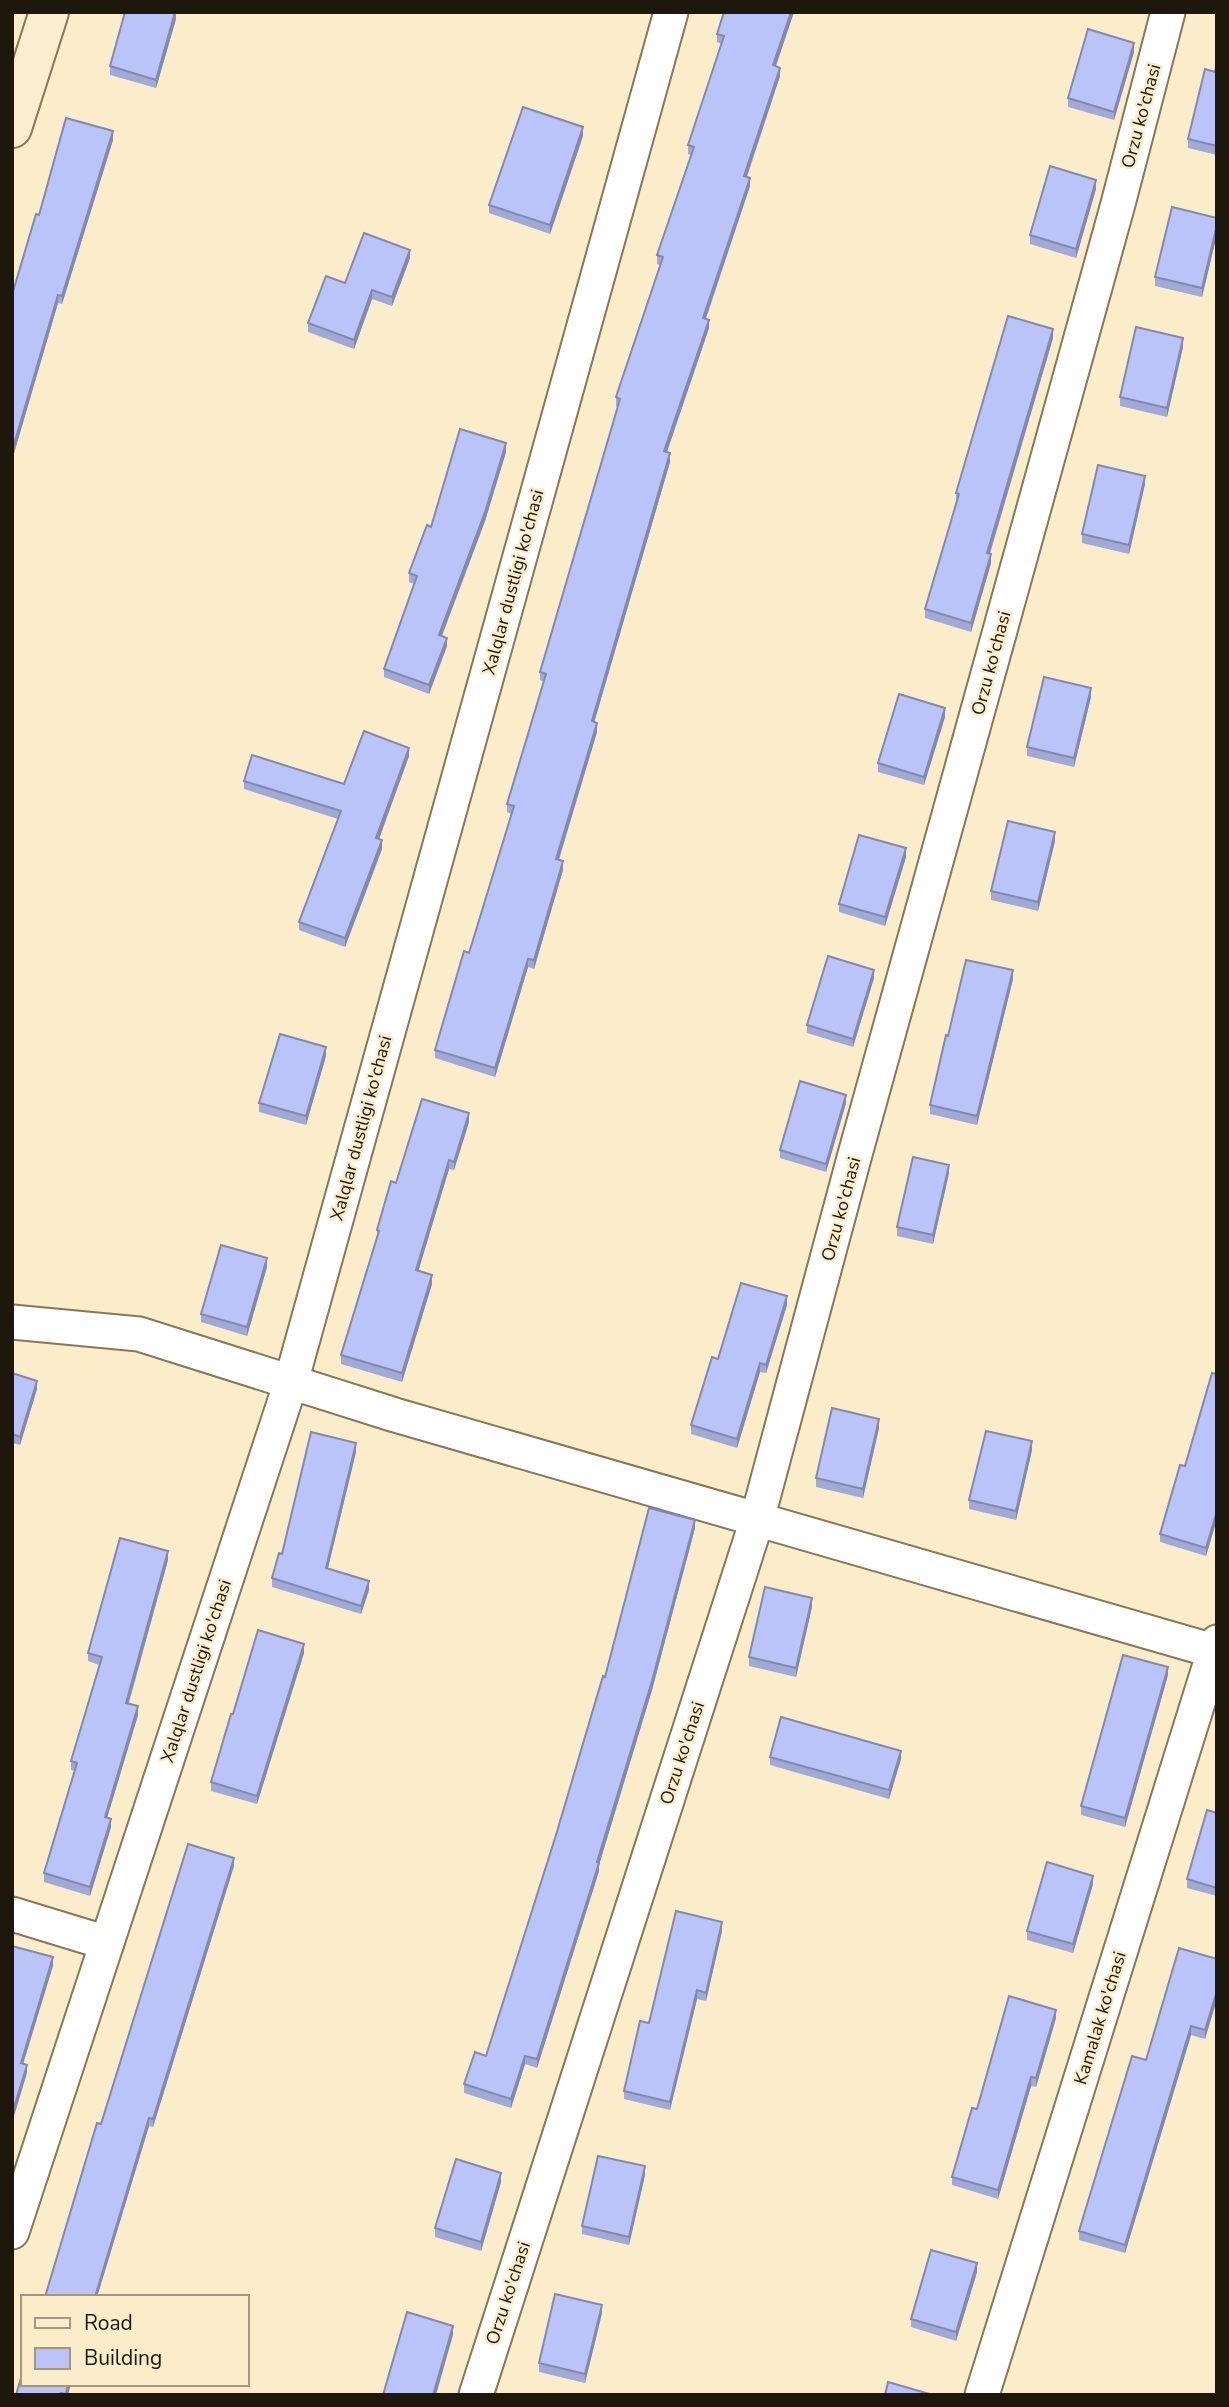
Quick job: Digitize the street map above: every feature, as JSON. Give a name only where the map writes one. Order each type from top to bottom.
[{"type":"street","points":[[12,128],[49,12]]},
{"type":"street","name":"Xalqlar dustligi ko'chasi","points":[[12,2232],[291,1382],[671,12]]},
{"type":"street","name":"Orzu ko'chasi","points":[[476,2395],[757,1520],[1118,204],[1168,12]]},
{"type":"street","points":[[12,1322],[139,1334],[408,1419],[757,1520],[1215,1647]]},
{"type":"street","name":"Kamalak ko'chasi","points":[[982,2395],[1215,1647]]},
{"type":"street","points":[[12,1913],[107,1943]]},
{"type":"building","points":[[125,12],[175,12],[156,80],[110,66]]},
{"type":"building","points":[[724,12],[791,12],[773,65],[780,68],[744,176],[750,178],[703,318],[709,320],[664,451],[670,453],[592,721],[597,723],[556,859],[563,861],[534,960],[528,959],[495,1068],[435,1050],[464,951],[469,953],[514,806],[507,804],[546,674],[540,672],[620,399],[616,397],[663,257],[657,255],[694,147],[688,145],[724,36],[717,34]]},
{"type":"building","points":[[1088,29],[1134,43],[1114,112],[1068,98]]},
{"type":"building","points":[[1217,62],[1217,146],[1188,139],[1205,69],[1215,72]]},
{"type":"building","points":[[523,107],[583,127],[550,225],[489,205]]},
{"type":"building","points":[[66,118],[113,131],[62,296],[58,295],[12,451],[12,295],[36,214],[39,215]]},
{"type":"building","points":[[1050,166],[1096,180],[1076,249],[1030,235]]},
{"type":"building","points":[[1172,207],[1217,218],[1202,288],[1155,277]]},
{"type":"building","points":[[364,233],[410,250],[392,297],[372,290],[354,340],[308,323],[326,276],[345,283]]},
{"type":"building","points":[[1008,316],[1053,329],[987,553],[991,554],[971,623],[925,609]]},
{"type":"building","points":[[1136,327],[1183,338],[1167,408],[1120,397]]},
{"type":"building","points":[[460,429],[506,443],[485,512],[439,635],[447,638],[429,685],[384,669],[417,576],[409,573],[427,525],[431,527]]},
{"type":"building","points":[[1098,465],[1145,476],[1129,545],[1082,534]]},
{"type":"building","points":[[1044,677],[1091,688],[1074,758],[1027,747]]},
{"type":"building","points":[[899,694],[945,708],[924,777],[878,763]]},
{"type":"building","points":[[364,731],[409,748],[376,838],[382,840],[345,938],[299,922],[341,811],[244,781],[252,755],[344,784]]},
{"type":"building","points":[[1008,821],[1055,832],[1038,902],[991,891]]},
{"type":"building","points":[[859,835],[906,848],[885,917],[839,904]]},
{"type":"building","points":[[828,956],[874,970],[853,1039],[807,1025]]},
{"type":"building","points":[[966,960],[1013,970],[977,1116],[930,1105]]},
{"type":"building","points":[[280,1034],[326,1047],[306,1116],[259,1103]]},
{"type":"building","points":[[800,1081],[846,1095],[826,1164],[780,1150]]},
{"type":"building","points":[[422,1099],[469,1113],[454,1162],[449,1160],[416,1270],[432,1275],[402,1373],[341,1355],[379,1231],[377,1230],[391,1181],[396,1183]]},
{"type":"building","points":[[913,1157],[949,1165],[933,1235],[897,1227]]},
{"type":"building","points":[[221,1245],[267,1258],[247,1327],[201,1314]]},
{"type":"building","points":[[741,1283],[787,1296],[766,1365],[760,1363],[737,1439],[691,1425],[712,1357],[718,1359]]},
{"type":"building","points":[[12,1373],[37,1381],[20,1437],[12,1434]]},
{"type":"building","points":[[1212,1373],[1217,1374],[1217,1511],[1206,1548],[1160,1534],[1180,1465],[1185,1466]]},
{"type":"building","points":[[832,1408],[879,1419],[863,1489],[816,1478]]},
{"type":"building","points":[[986,1431],[1032,1441],[1016,1511],[969,1500]]},
{"type":"building","points":[[311,1432],[356,1443],[326,1568],[369,1581],[361,1606],[272,1578],[279,1553],[282,1554]]},
{"type":"building","points":[[649,1508],[695,1520],[652,1681],[597,1862],[599,1863],[537,2059],[525,2056],[511,2099],[464,2084],[475,2052],[486,2056],[603,1676],[605,1677]]},
{"type":"building","points":[[120,1538],[168,1551],[126,1703],[138,1706],[105,1817],[111,1819],[90,1887],[44,1873],[77,1763],[71,1761],[102,1657],[88,1653]]},
{"type":"building","points":[[765,1587],[812,1598],[796,1668],[749,1657]]},
{"type":"building","points":[[258,1630],[304,1644],[257,1796],[211,1782]]},
{"type":"building","points":[[1123,1655],[1168,1667],[1125,1818],[1081,1806]]},
{"type":"building","points":[[781,1717],[901,1751],[889,1790],[770,1757]]},
{"type":"building","points":[[1207,1810],[1217,1813],[1217,1888],[1187,1879]]},
{"type":"building","points":[[188,1844],[234,1858],[153,2119],[149,2118],[96,2295],[46,2295],[97,2123],[101,2124]]},
{"type":"building","points":[[1047,1862],[1093,1876],[1073,1944],[1027,1931]]},
{"type":"building","points":[[676,1911],[722,1922],[706,1993],[697,1990],[670,2102],[624,2091],[640,2021],[649,2023]]},
{"type":"building","points":[[12,1946],[53,1957],[21,2063],[27,2065],[12,2114]]},
{"type":"building","points":[[1179,1948],[1217,1959],[1217,1991],[1205,2030],[1191,2026],[1125,2245],[1079,2231],[1132,2056],[1146,2060]]},
{"type":"building","points":[[1009,1996],[1056,2010],[1036,2078],[1031,2077],[998,2190],[952,2177],[972,2108],[977,2109]]},
{"type":"building","points":[[598,2156],[645,2166],[629,2237],[582,2226]]},
{"type":"building","points":[[456,2159],[501,2173],[481,2242],[435,2228]]},
{"type":"building","points":[[931,2250],[977,2263],[956,2332],[911,2319]]},
{"type":"building","points":[[555,2294],[602,2305],[585,2374],[539,2363]]},
{"type":"building","points":[[407,2312],[453,2326],[433,2395],[383,2395]]},
{"type":"building","points":[[21,2378],[21,2386],[68,2386],[66,2394],[61,2395],[16,2395]]},
{"type":"building","points":[[888,2382],[933,2395],[885,2395]]}]
